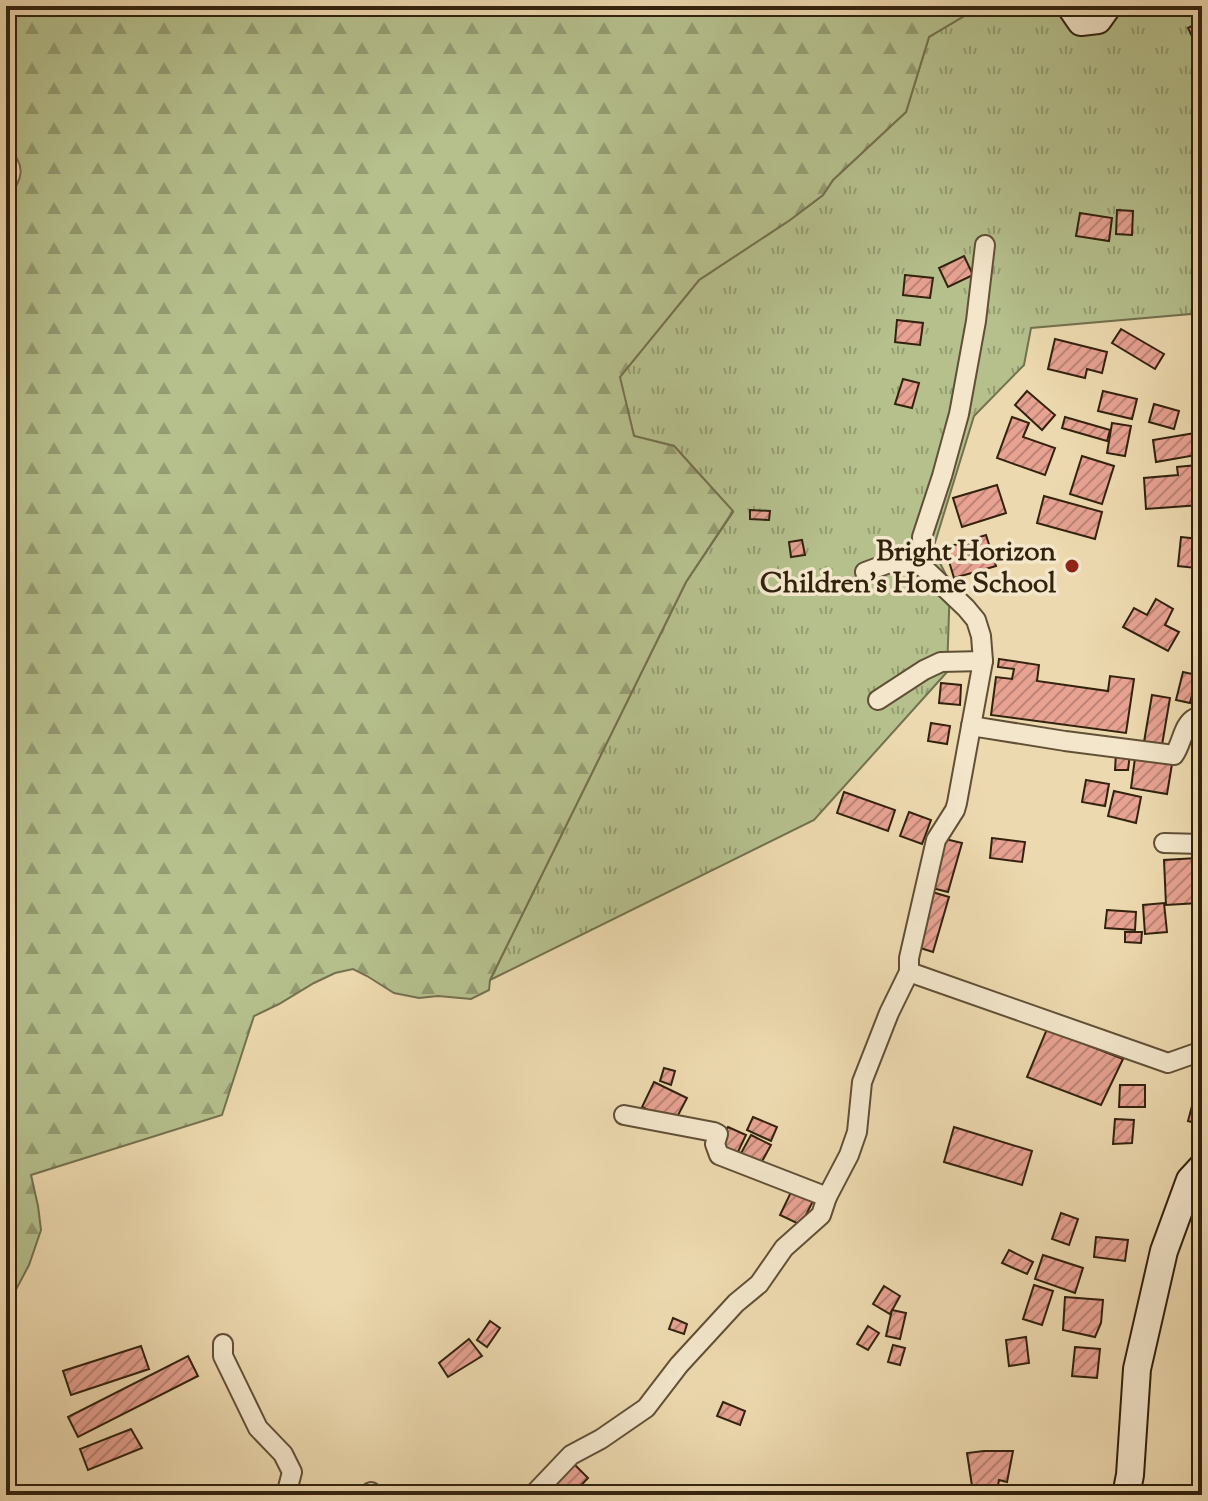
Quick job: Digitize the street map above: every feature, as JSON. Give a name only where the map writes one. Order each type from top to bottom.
[{"type":"street","points":[[1070,6],[1081,22],[1098,20],[1108,6]]},
{"type":"street","points":[[923,567],[922,537],[959,414],[976,321],[985,245]]},
{"type":"street","points":[[533,1495],[571,1455],[646,1408],[679,1365],[736,1303],[759,1284],[784,1248],[821,1215],[849,1155],[857,1132],[862,1082],[909,972],[909,958],[936,840],[955,810],[983,661],[976,620],[923,567],[910,561],[895,561],[865,572]]},
{"type":"street","points":[[878,700],[941,662],[983,661]]},
{"type":"street","points":[[971,726],[1174,755],[1188,722],[1195,718],[1202,720]]},
{"type":"street","points":[[1164,843],[1202,844]]},
{"type":"street","points":[[909,972],[1168,1063],[1202,1051]]},
{"type":"street","points":[[624,1115],[714,1132],[718,1134],[715,1144],[719,1155],[827,1197]]},
{"type":"street","points":[[1126,1495],[1137,1369],[1164,1251],[1190,1180],[1202,1167]]},
{"type":"street","points":[[223,1344],[223,1356],[258,1428],[283,1454],[292,1472],[286,1495]]},
{"type":"green space","points":[[6,6],[981,6],[929,37],[906,112],[833,180],[823,195],[699,280],[620,377],[634,436],[674,446],[733,511],[686,582],[490,980],[489,990],[471,999],[419,998],[394,993],[353,969],[335,973],[254,1016],[222,1115],[31,1175],[41,1230],[29,1265],[11,1299],[10,1374],[6,1383],[6,199],[17,185],[21,172],[17,159],[6,146]]},
{"type":"green space","points":[[981,6],[1202,6],[1202,313],[1031,328],[1024,365],[974,416],[933,549],[950,583],[947,672],[814,820],[490,980],[686,582],[733,512],[674,446],[634,436],[619,377],[699,280],[823,195],[833,180],[906,112],[929,37]]},
{"type":"building","points":[[1200,22],[1202,52],[1200,53],[1188,28]]},
{"type":"building","points":[[1117,210],[1133,211],[1132,235],[1116,234]]},
{"type":"building","points":[[1080,213],[1112,218],[1109,241],[1076,236]]},
{"type":"building","points":[[964,256],[973,275],[948,287],[939,268]]},
{"type":"building","points":[[905,275],[933,278],[930,298],[903,295]]},
{"type":"building","points":[[897,320],[923,323],[920,345],[895,342]]},
{"type":"building","points":[[1121,329],[1164,354],[1155,369],[1112,343]]},
{"type":"building","points":[[1055,339],[1107,352],[1102,373],[1087,369],[1085,378],[1048,369]]},
{"type":"building","points":[[903,379],[919,383],[912,408],[895,404]]},
{"type":"building","points":[[1027,391],[1055,415],[1042,430],[1015,405]]},
{"type":"building","points":[[1103,391],[1137,399],[1132,419],[1098,411]]},
{"type":"building","points":[[1154,404],[1179,411],[1174,429],[1149,422]]},
{"type":"building","points":[[1012,417],[1029,423],[1023,437],[1055,448],[1045,475],[997,458]]},
{"type":"building","points":[[1065,417],[1110,430],[1107,441],[1062,428]]},
{"type":"building","points":[[1112,423],[1131,426],[1125,456],[1107,453]]},
{"type":"building","points":[[1201,432],[1202,454],[1156,462],[1153,440]]},
{"type":"building","points":[[1082,456],[1114,466],[1102,504],[1070,494]]},
{"type":"building","points":[[1197,465],[1200,505],[1146,509],[1144,478],[1178,475],[1177,467]]},
{"type":"building","points":[[997,485],[1006,513],[962,527],[953,498]]},
{"type":"building","points":[[1044,496],[1102,512],[1095,539],[1037,523]]},
{"type":"building","points":[[750,510],[770,511],[769,520],[750,519]]},
{"type":"building","points":[[986,535],[996,566],[954,578],[945,548]]},
{"type":"building","points":[[1181,537],[1199,539],[1196,568],[1178,566]]},
{"type":"building","points":[[802,540],[805,555],[791,557],[789,542]]},
{"type":"building","points":[[1156,599],[1173,609],[1165,625],[1179,632],[1168,651],[1123,627],[1134,608],[1147,615]]},
{"type":"building","points":[[999,659],[1039,665],[1037,681],[1108,691],[1110,676],[1134,679],[1126,733],[991,715],[996,677],[1012,679],[1014,669],[998,667]]},
{"type":"building","points":[[1183,672],[1197,675],[1190,703],[1176,700]]},
{"type":"building","points":[[941,683],[961,685],[960,705],[939,703]]},
{"type":"building","points":[[1152,695],[1170,698],[1162,745],[1144,742]]},
{"type":"building","points":[[931,723],[950,726],[947,744],[928,741]]},
{"type":"building","points":[[1116,753],[1130,754],[1128,770],[1115,770]]},
{"type":"building","points":[[1135,758],[1172,764],[1167,794],[1131,788]]},
{"type":"building","points":[[1086,780],[1109,784],[1105,806],[1082,802]]},
{"type":"building","points":[[1114,791],[1141,797],[1136,823],[1108,816]]},
{"type":"building","points":[[844,792],[895,810],[888,831],[837,813]]},
{"type":"building","points":[[909,812],[931,820],[922,844],[900,836]]},
{"type":"building","points":[[941,838],[962,843],[948,892],[928,887]]},
{"type":"building","points":[[992,838],[1025,842],[1022,862],[990,858]]},
{"type":"building","points":[[1197,858],[1199,903],[1166,905],[1164,860]]},
{"type":"building","points":[[929,891],[949,897],[933,952],[914,946]]},
{"type":"building","points":[[1164,903],[1167,932],[1145,934],[1143,905]]},
{"type":"building","points":[[1107,910],[1136,912],[1135,930],[1105,928]]},
{"type":"building","points":[[1125,932],[1142,932],[1141,943],[1125,942]]},
{"type":"building","points":[[1047,1029],[1123,1059],[1101,1105],[1027,1077]]},
{"type":"building","points":[[1202,1054],[1202,1093],[1194,1091]]},
{"type":"building","points":[[664,1068],[675,1071],[671,1085],[660,1081]]},
{"type":"building","points":[[654,1082],[687,1098],[674,1123],[642,1107]]},
{"type":"building","points":[[1120,1085],[1145,1085],[1145,1107],[1119,1107]]},
{"type":"building","points":[[1195,1095],[1202,1097],[1202,1125],[1188,1121]]},
{"type":"building","points":[[753,1117],[777,1127],[771,1141],[747,1130]]},
{"type":"building","points":[[1115,1119],[1134,1120],[1132,1143],[1113,1144]]},
{"type":"building","points":[[728,1127],[746,1135],[737,1154],[719,1146]]},
{"type":"building","points":[[954,1127],[1032,1151],[1022,1185],[944,1162]]},
{"type":"building","points":[[751,1135],[771,1145],[760,1165],[740,1155]]},
{"type":"building","points":[[792,1190],[813,1201],[801,1225],[780,1215]]},
{"type":"building","points":[[1061,1213],[1078,1219],[1069,1245],[1052,1239]]},
{"type":"building","points":[[1096,1237],[1128,1240],[1125,1261],[1094,1257]]},
{"type":"building","points":[[1009,1250],[1033,1262],[1027,1274],[1002,1263]]},
{"type":"building","points":[[1043,1255],[1083,1268],[1075,1293],[1035,1279]]},
{"type":"building","points":[[1034,1285],[1053,1291],[1042,1325],[1023,1319]]},
{"type":"building","points":[[884,1286],[900,1296],[890,1314],[873,1304]]},
{"type":"building","points":[[1065,1297],[1103,1300],[1101,1323],[1095,1337],[1063,1330]]},
{"type":"building","points":[[892,1310],[906,1313],[900,1339],[886,1336]]},
{"type":"building","points":[[673,1318],[687,1324],[684,1334],[669,1329]]},
{"type":"building","points":[[490,1321],[500,1328],[487,1347],[477,1340]]},
{"type":"building","points":[[868,1326],[879,1333],[868,1350],[857,1344]]},
{"type":"building","points":[[1026,1337],[1029,1363],[1009,1366],[1006,1340]]},
{"type":"building","points":[[469,1339],[482,1356],[448,1377],[439,1363]]},
{"type":"building","points":[[893,1345],[905,1348],[900,1365],[888,1362]]},
{"type":"building","points":[[141,1346],[149,1369],[71,1395],[63,1371]]},
{"type":"building","points":[[1075,1347],[1100,1349],[1097,1378],[1072,1376]]},
{"type":"building","points":[[188,1356],[198,1376],[78,1437],[68,1417]]},
{"type":"building","points":[[723,1402],[745,1411],[740,1425],[717,1416]]},
{"type":"building","points":[[131,1429],[142,1448],[88,1470],[80,1449]]},
{"type":"building","points":[[1013,1451],[1007,1482],[999,1480],[997,1490],[972,1486],[967,1453]]},
{"type":"building","points":[[574,1464],[588,1478],[572,1495],[562,1495],[553,1487]]},
{"type":"place","name":"Bright Horizon Children's Home School","points":[[1072,566]]}]
